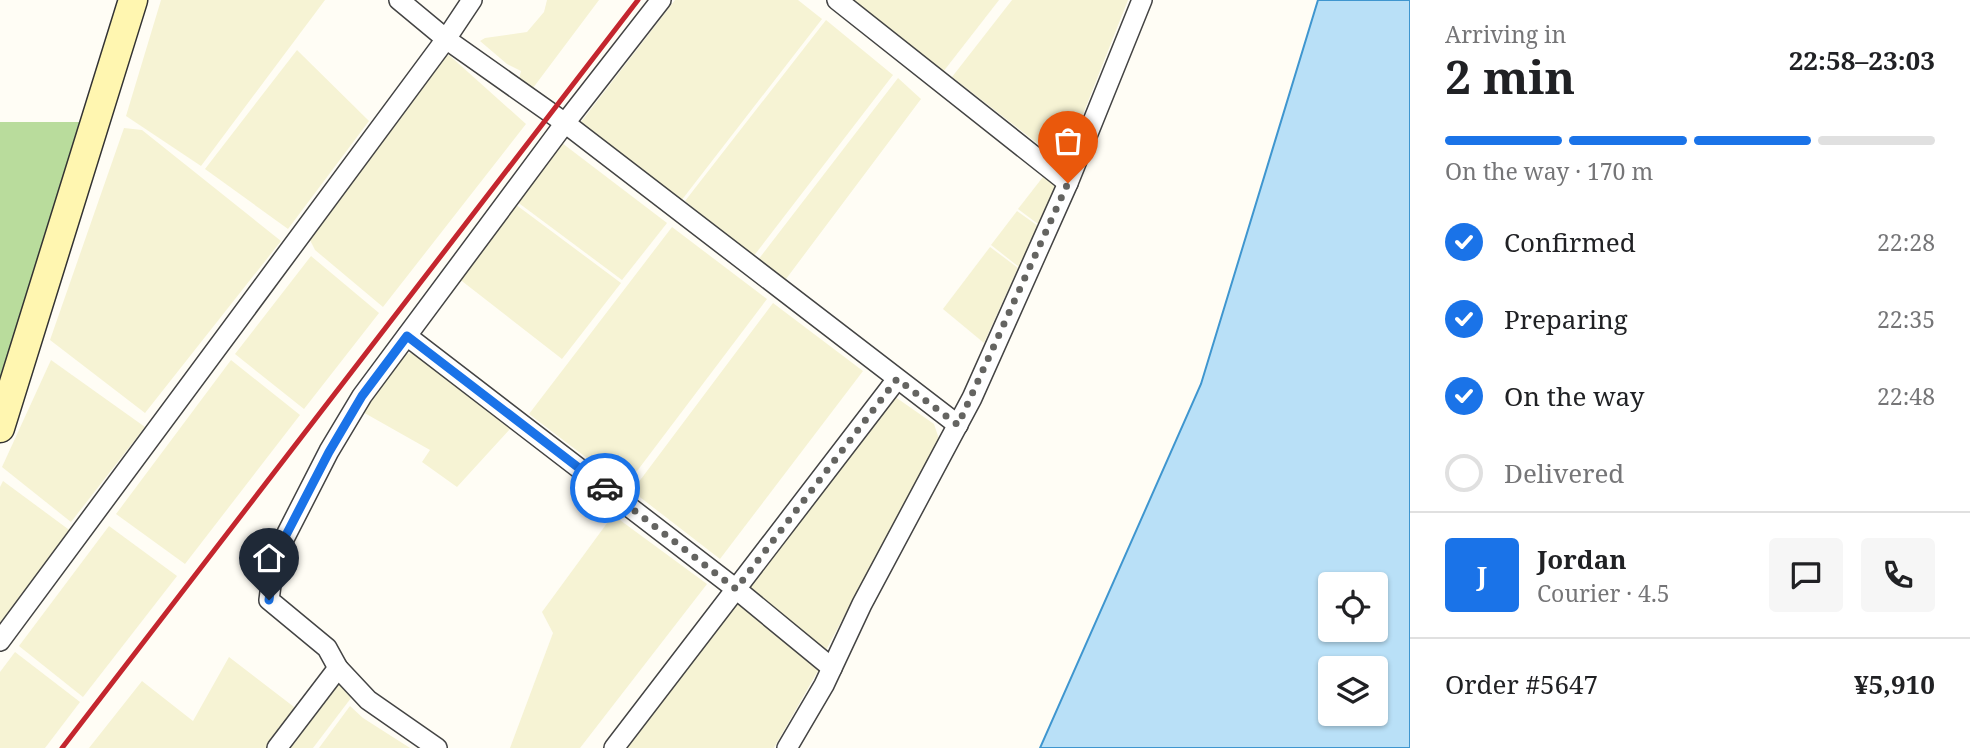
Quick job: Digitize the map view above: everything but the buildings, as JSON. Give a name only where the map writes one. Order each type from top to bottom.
[{"type":"street","points":[[0,428],[133,0]]},
{"type":"street","points":[[400,0],[446,39],[565,123],[958,425]]},
{"type":"street","points":[[0,641],[446,39],[472,0]]},
{"type":"street","points":[[437,748],[368,700],[338,668],[327,648],[269,600],[284,539],[329,452],[362,396],[565,123],[661,0]]},
{"type":"street","points":[[837,0],[1068,183]]},
{"type":"street","points":[[787,748],[958,425],[1068,183],[1142,0]]},
{"type":"street","points":[[407,336],[736,589],[832,667]]},
{"type":"street","points":[[614,748],[897,379]]},
{"type":"street","points":[[277,748],[338,668]]},
{"type":"shaded area","points":[[161,0],[325,0],[201,166],[126,116]]},
{"type":"shaded area","points":[[547,0],[599,0],[533,88],[519,79],[521,71],[507,64],[480,41],[527,32],[544,12]]},
{"type":"shaded area","points":[[675,0],[798,0],[822,19],[681,201],[581,122]]},
{"type":"shaded area","points":[[848,0],[999,0],[943,72]]},
{"type":"shaded area","points":[[1012,0],[1128,0],[1065,160],[1060,161],[952,77]]},
{"type":"shaded area","points":[[826,20],[893,75],[753,257],[685,201]]},
{"type":"shaded area","points":[[297,50],[369,121],[288,229],[205,169]]},
{"type":"shaded area","points":[[449,55],[526,124],[383,307],[315,250],[307,234],[439,59]]},
{"type":"shaded area","points":[[898,78],[921,99],[783,283],[758,260]]},
{"type":"shaded area","points":[[124,128],[142,130],[281,241],[145,413],[50,340]]},
{"type":"shaded area","points":[[562,143],[667,223],[622,280],[516,201]]},
{"type":"shaded area","points":[[1046,173],[1057,182],[1038,224],[1018,209]]},
{"type":"shaded area","points":[[515,204],[621,283],[562,359],[458,278]]},
{"type":"shaded area","points":[[1017,211],[1038,226],[1019,267],[991,245]]},
{"type":"shaded area","points":[[672,227],[767,299],[625,487],[529,414]]},
{"type":"shaded area","points":[[990,247],[1018,268],[984,343],[943,309]]},
{"type":"shaded area","points":[[311,256],[379,313],[304,409],[235,354]]},
{"type":"shaded area","points":[[773,303],[863,371],[720,559],[632,491]]},
{"type":"shaded area","points":[[419,352],[511,428],[457,487],[422,462],[430,450],[361,411],[397,355]]},
{"type":"shaded area","points":[[51,360],[145,427],[71,522],[2,467]]},
{"type":"shaded area","points":[[231,360],[300,415],[185,564],[116,514]]},
{"type":"shaded area","points":[[891,394],[934,424],[939,439],[825,652],[746,591]]},
{"type":"shaded area","points":[[3,481],[72,532],[0,627],[0,487]]},
{"type":"shaded area","points":[[613,515],[707,584],[580,748],[510,748],[553,633],[542,612]]},
{"type":"shaded area","points":[[109,526],[177,576],[83,697],[19,646]]},
{"type":"shaded area","points":[[736,598],[819,669],[774,748],[623,748]]},
{"type":"shaded area","points":[[15,652],[80,702],[45,748],[0,748],[0,672]]},
{"type":"shaded area","points":[[229,657],[298,710],[268,748],[89,748],[142,681],[193,721]]},
{"type":"shaded area","points":[[339,684],[351,698],[313,748],[290,748]]},
{"type":"shaded area","points":[[350,706],[363,718],[410,748],[319,748]]},
{"type":"green space","points":[[0,122],[86,122],[0,387]]},
{"type":"water","points":[[1318,0],[1410,0],[1410,748],[1040,748],[1201,384]]},
{"type":"railway","points":[[62,748],[638,0]]},
{"type":"way so far","points":[[605,488],[736,589],[897,379],[958,425],[1068,183]]},
{"type":"route","points":[[269,600],[284,539],[329,452],[362,396],[407,336],[605,488]]}]
